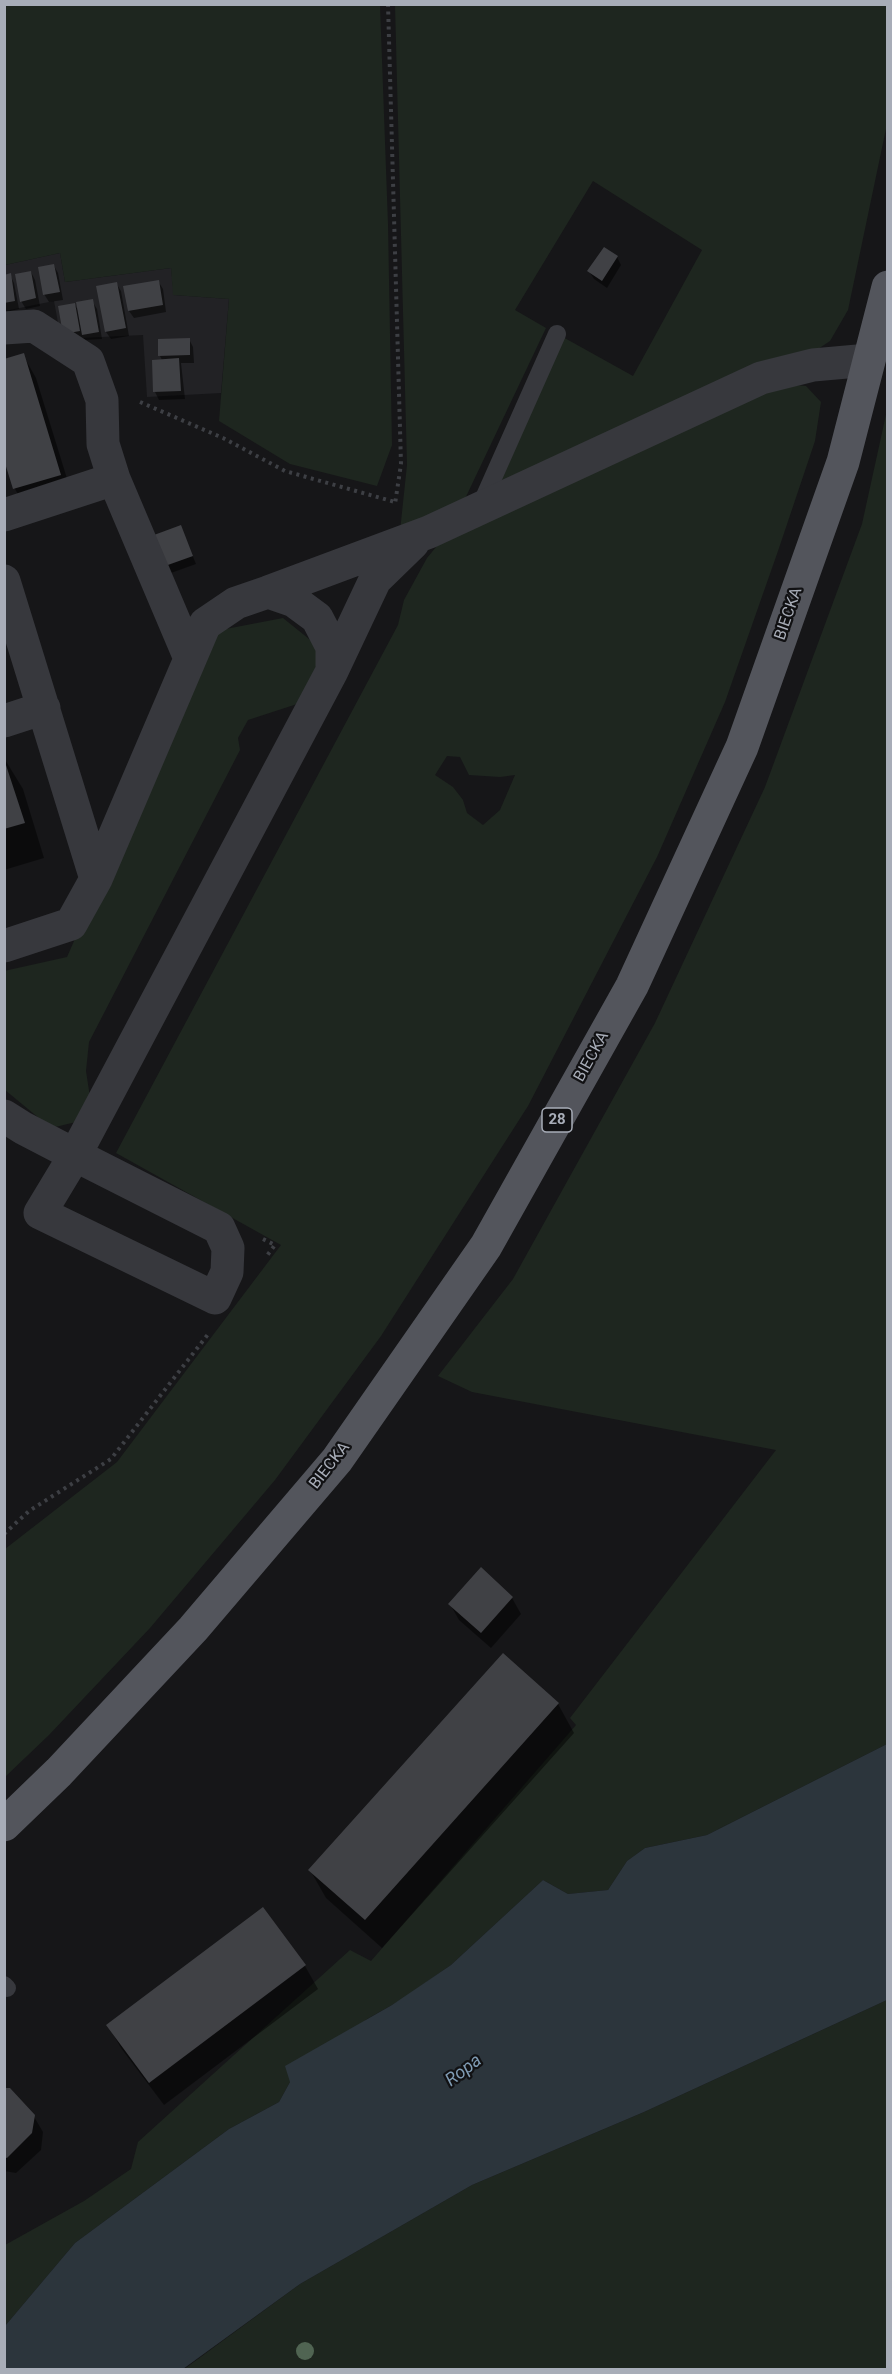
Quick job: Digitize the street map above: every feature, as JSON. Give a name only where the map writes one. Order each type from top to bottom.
[{"type":"main road","name":"BIECKA","points":[[4,1825],[59,1772],[193,1629],[337,1460],[486,1246],[632,986],[742,747],[843,462],[888,287]]},
{"type":"street","points":[[4,328],[34,326],[88,361],[102,400],[103,444],[114,479],[189,656]]},
{"type":"street","points":[[4,946],[71,924],[96,879],[189,656],[205,624],[217,614],[236,603],[429,532],[761,378],[813,365],[869,360]]},
{"type":"street","points":[[4,515],[114,479]]},
{"type":"street","points":[[4,1116],[75,1155],[219,1228],[228,1248],[227,1272],[215,1298],[40,1213],[75,1155],[332,671],[375,580],[410,544],[429,532]]},
{"type":"street","points":[[4,581],[96,879]]},
{"type":"street","points":[[268,592],[294,601],[317,618],[332,647],[332,671]]},
{"type":"street","points":[[4,721],[44,708]]},
{"type":"lane","points":[[479,508],[557,334]]},
{"type":"path","points":[[388,4],[402,464],[389,547]]},
{"type":"path","points":[[102,400],[137,402],[223,438],[285,471],[395,502]]},
{"type":"path","points":[[254,1234],[275,1245],[261,1263]]},
{"type":"path","points":[[4,1534],[29,1511],[111,1459],[213,1328]]},
{"type":"shaded area","points":[[5,4],[380,5],[388,224],[392,445],[377,486],[290,464],[219,421],[229,299],[173,295],[171,268],[65,282],[60,253],[5,265]]},
{"type":"shaded area","points":[[395,5],[887,5],[887,124],[848,310],[830,341],[812,353],[491,494],[561,336],[633,376],[702,250],[593,181],[515,310],[546,328],[463,503],[400,531],[407,465]]},
{"type":"shaded area","points":[[60,253],[65,282],[171,268],[174,295],[229,299],[221,393],[147,397],[143,335],[61,339],[54,301],[5,311],[5,265]]},
{"type":"shaded area","points":[[783,384],[806,386],[821,402],[815,441],[725,702],[657,857],[528,1106],[381,1336],[275,1480],[150,1628],[49,1735],[5,1777],[5,1549],[117,1462],[281,1245],[116,1153],[398,625],[404,600],[427,558],[441,541]],"holes":[[[447,756],[460,757],[469,775],[500,777],[515,775],[500,810],[483,825],[467,813],[463,800],[453,787],[435,775]]]},
{"type":"shaded area","points":[[887,410],[887,1744],[707,1835],[645,1848],[627,1861],[608,1890],[568,1894],[543,1880],[451,1965],[401,2000],[367,2019],[290,2082],[279,2102],[229,2129],[75,2243],[5,2326],[5,2245],[84,2201],[131,2169],[138,2142],[350,1950],[371,1961],[576,1725],[570,1718],[776,1450],[472,1392],[438,1376],[513,1279],[655,1023],[765,787],[862,524]]},
{"type":"shaded area","points":[[283,618],[319,647],[311,697],[248,720],[238,738],[240,750],[89,1042],[86,1071],[90,1097],[76,1122],[51,1128],[5,1090],[4,971],[67,957],[210,632]]},
{"type":"shaded area","points":[[887,2000],[887,2369],[183,2370],[300,2284],[472,2185],[644,2112]]},
{"type":"water","name":"Ropa","points":[[887,1744],[887,2000],[644,2112],[472,2185],[300,2284],[183,2369],[5,2369],[5,2326],[75,2243],[229,2129],[279,2102],[290,2082],[285,2066],[392,2005],[451,1965],[543,1880],[568,1894],[608,1890],[627,1861],[645,1848],[707,1835]]},
{"type":"building","points":[[604,247],[618,256],[602,281],[587,271]]},
{"type":"building","points":[[54,264],[60,292],[43,295],[38,267]]},
{"type":"building","points":[[31,271],[36,298],[20,302],[15,274]]},
{"type":"building","points":[[11,273],[15,301],[4,303],[4,275]]},
{"type":"building","points":[[159,280],[163,305],[128,311],[123,286]]},
{"type":"building","points":[[117,282],[126,328],[105,332],[96,286]]},
{"type":"building","points":[[93,299],[99,332],[82,335],[76,302]]},
{"type":"building","points":[[75,303],[80,331],[63,334],[58,306]]},
{"type":"building","points":[[190,338],[190,355],[158,356],[158,339]]},
{"type":"building","points":[[24,353],[61,475],[13,489],[4,460],[4,359]]},
{"type":"building","points":[[179,358],[181,391],[153,392],[152,360]]},
{"type":"building","points":[[181,525],[193,556],[165,566],[154,535]]},
{"type":"building","points":[[4,759],[25,823],[4,829]]},
{"type":"building","points":[[481,1567],[513,1597],[481,1633],[448,1604]]},
{"type":"building","points":[[503,1653],[559,1703],[365,1920],[308,1870]]},
{"type":"building","points":[[263,1907],[306,1965],[149,2083],[106,2025]]},
{"type":"building","points":[[4,2088],[10,2088],[35,2115],[32,2133],[7,2158],[4,2157]]}]
